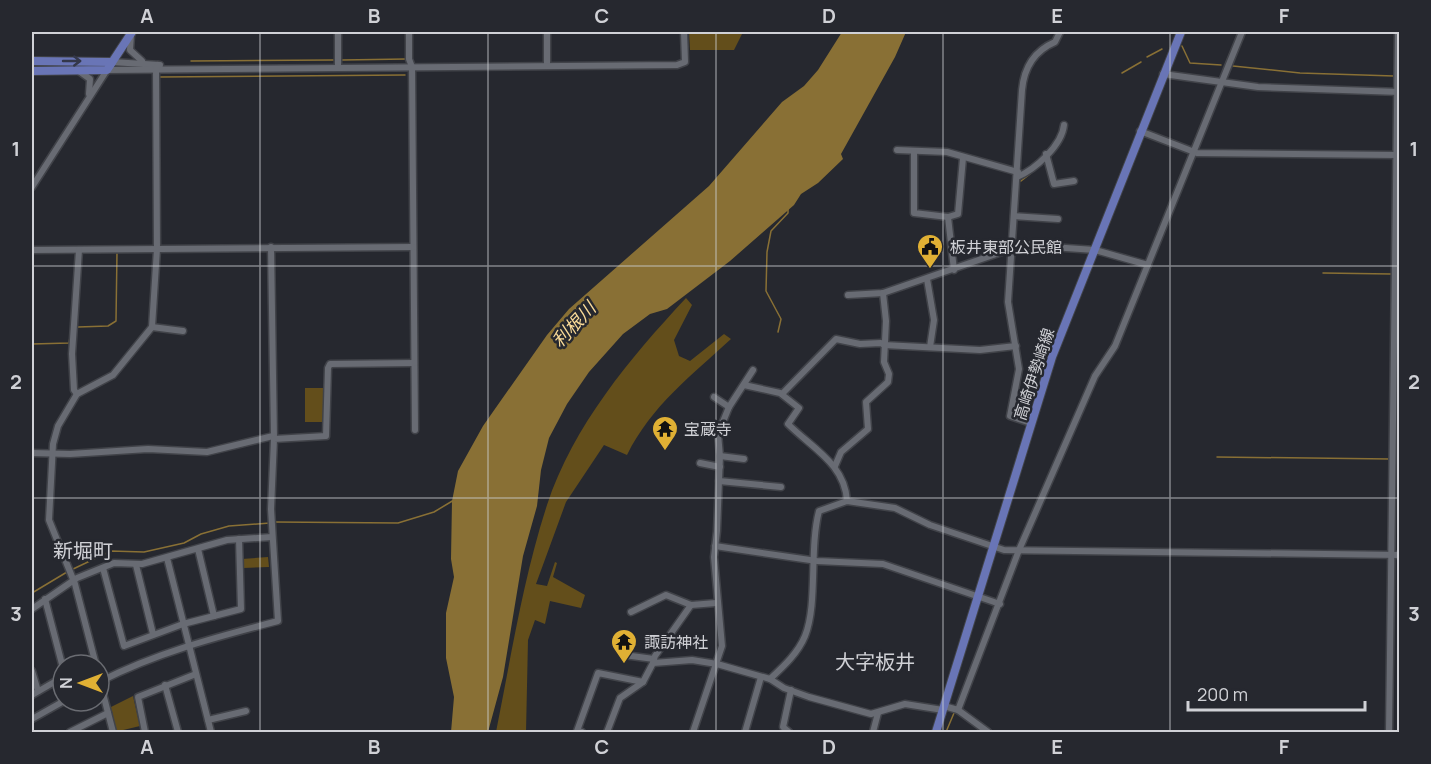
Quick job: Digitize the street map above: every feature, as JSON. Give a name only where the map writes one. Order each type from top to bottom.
[{"type":"main road","points":[[32,71],[107,70],[132,32]]},
{"type":"main road","name":"高崎伊勢崎線","points":[[936,732],[1031,423],[1093,250],[1181,32]]},
{"type":"main road","points":[[32,61],[112,62]]},
{"type":"street","points":[[132,32],[130,50],[145,62],[157,67]]},
{"type":"street","points":[[338,32],[338,67]]},
{"type":"street","points":[[409,32],[409,59],[412,67],[415,430]]},
{"type":"street","points":[[547,32],[547,65]]},
{"type":"street","points":[[32,187],[107,70],[157,67],[184,69],[677,65],[685,62],[684,32]]},
{"type":"street","points":[[1031,423],[1010,416],[1019,374],[1008,302],[1011,248],[1024,76],[1040,49],[1055,42],[1060,32]]},
{"type":"street","points":[[958,710],[1019,550],[1095,376],[1115,346],[1242,32]]},
{"type":"street","points":[[1389,732],[1396,555],[1398,32]]},
{"type":"street","points":[[112,62],[145,62]]},
{"type":"street","points":[[93,653],[72,577],[49,520],[53,453],[58,426],[77,394],[113,375],[152,327],[157,249],[157,67]]},
{"type":"street","points":[[78,70],[90,79],[87,100]]},
{"type":"street","points":[[1163,74],[1299,89],[1399,92]]},
{"type":"street","points":[[897,150],[947,152],[1017,175],[1027,173],[1062,137],[1064,125]]},
{"type":"street","points":[[1140,131],[1193,152],[1397,155]]},
{"type":"street","points":[[914,152],[914,213],[948,217],[958,214],[963,158]]},
{"type":"street","points":[[1046,154],[1054,184],[1074,181]]},
{"type":"street","points":[[1014,216],[1058,219]]},
{"type":"street","points":[[948,217],[954,270]]},
{"type":"street","points":[[848,295],[883,293],[1022,245],[1093,250],[1148,265]]},
{"type":"street","points":[[111,675],[188,644],[278,621],[272,533],[271,247]]},
{"type":"street","points":[[32,250],[413,247]]},
{"type":"street","points":[[77,394],[74,390],[72,354],[79,250]]},
{"type":"street","points":[[927,279],[934,320],[930,346]]},
{"type":"street","points":[[835,466],[841,453],[868,429],[867,402],[888,382],[884,345],[886,321],[883,293]]},
{"type":"street","points":[[152,327],[183,331]]},
{"type":"street","points":[[782,394],[833,341],[881,342],[884,345],[980,350],[1016,346]]},
{"type":"street","points":[[32,453],[148,449],[207,453],[273,437],[326,436],[327,368],[330,364],[414,363]]},
{"type":"street","points":[[693,732],[717,664],[723,636],[716,603],[715,546],[720,467],[718,434],[729,407],[753,370]]},
{"type":"street","points":[[744,385],[782,394],[799,408],[788,424],[835,466],[846,486],[847,501]]},
{"type":"street","points":[[714,397],[729,407]]},
{"type":"street","points":[[720,456],[744,459]]},
{"type":"street","points":[[700,463],[720,467]]},
{"type":"street","points":[[719,481],[781,487]]},
{"type":"street","points":[[770,679],[795,654],[806,634],[809,621],[812,560],[819,511],[847,501],[895,508],[930,525],[993,546],[1019,550],[1396,555]]},
{"type":"street","points":[[32,609],[72,577],[114,563],[136,565],[238,539],[272,533]]},
{"type":"street","points":[[103,568],[124,646],[183,624],[243,608],[238,539]]},
{"type":"street","points":[[715,546],[812,560],[883,564],[1000,604]]},
{"type":"street","points":[[198,549],[214,616]]},
{"type":"street","points":[[167,558],[211,732]]},
{"type":"street","points":[[136,565],[153,634]]},
{"type":"street","points":[[631,612],[666,595],[691,605],[716,603]]},
{"type":"street","points":[[45,599],[59,653]]},
{"type":"street","points":[[607,732],[621,698],[643,682],[653,661],[691,605]]},
{"type":"street","points":[[624,655],[653,661],[692,660],[717,664],[770,679],[791,690],[863,712],[878,713],[905,704],[958,710],[988,732]]},
{"type":"street","points":[[32,671],[35,693],[51,684]]},
{"type":"street","points":[[582,732],[577,731],[598,673],[643,682]]},
{"type":"street","points":[[145,732],[137,698],[196,674]]},
{"type":"street","points":[[746,732],[761,677]]},
{"type":"street","points":[[165,685],[178,732]]},
{"type":"street","points":[[789,732],[783,727],[791,690]]},
{"type":"street","points":[[32,719],[51,708]]},
{"type":"street","points":[[208,720],[246,711]]},
{"type":"street","points":[[70,732],[79,730],[108,713],[113,732]]},
{"type":"street","points":[[873,732],[878,713]]},
{"type":"shaded area","points":[[689,32],[743,32],[734,50],[690,50]]},
{"type":"shaded area","points":[[686,298],[692,305],[674,340],[679,356],[690,361],[724,334],[731,339],[660,406],[627,455],[604,445],[566,502],[536,584],[547,586],[555,562],[557,563],[553,577],[585,595],[581,608],[550,601],[545,624],[535,620],[528,640],[526,732],[496,732],[531,561],[558,476],[605,394]]},
{"type":"shaded area","points":[[305,388],[324,388],[323,422],[305,422]]},
{"type":"shaded area","points":[[268,557],[269,567],[243,568],[242,559]]},
{"type":"shaded area","points":[[133,696],[140,726],[115,732],[111,707]]},
{"type":"water","name":"利根川","points":[[842,32],[906,32],[895,57],[841,154],[843,159],[818,183],[801,194],[794,205],[730,261],[667,309],[650,314],[623,334],[589,372],[567,404],[549,438],[541,470],[537,506],[523,556],[503,677],[488,732],[451,732],[454,697],[446,658],[446,613],[454,577],[451,559],[452,501],[458,471],[483,426],[547,335],[569,309],[709,186],[782,102],[804,86],[818,70]]},
{"type":"waterway","points":[[1182,46],[1190,63],[1221,65]]},
{"type":"waterway","points":[[1147,57],[1162,49]]},
{"type":"waterway","points":[[1226,63],[1230,53]]},
{"type":"waterway","points":[[342,60],[406,59]]},
{"type":"waterway","points":[[191,61],[333,60]]},
{"type":"waterway","points":[[1122,73],[1141,62]]},
{"type":"waterway","points":[[1233,66],[1300,73],[1394,76]]},
{"type":"waterway","points":[[159,77],[405,75]]},
{"type":"waterway","points":[[153,77],[153,112]]},
{"type":"waterway","points":[[1192,147],[1210,103]]},
{"type":"waterway","points":[[1147,259],[1189,155]]},
{"type":"waterway","points":[[1021,181],[1030,174]]},
{"type":"waterway","points":[[778,332],[781,319],[766,291],[767,252],[771,231],[788,213],[788,209]]},
{"type":"waterway","points":[[78,327],[108,326],[116,321],[117,252]]},
{"type":"waterway","points":[[1098,366],[1113,343],[1144,267]]},
{"type":"waterway","points":[[1323,273],[1391,274]]},
{"type":"waterway","points":[[32,344],[69,343],[70,337]]},
{"type":"waterway","points":[[1217,457],[1390,459]]},
{"type":"waterway","points":[[275,522],[398,523],[434,512],[454,500]]},
{"type":"waterway","points":[[71,570],[111,551],[144,552],[184,543],[201,534],[229,526],[270,523]]},
{"type":"waterway","points":[[32,593],[67,572]]},
{"type":"waterway","points":[[946,732],[954,713]]},
{"type":"place","name":"板井東部公民館","points":[[930,270]]},
{"type":"place","name":"宝蔵寺","points":[[665,452]]},
{"type":"place","name":"諏訪神社","points":[[624,665]]},
{"type":"district","name":"新堀町","points":[[83,551]]},
{"type":"district","name":"大字板井","points":[[875,662]]}]
